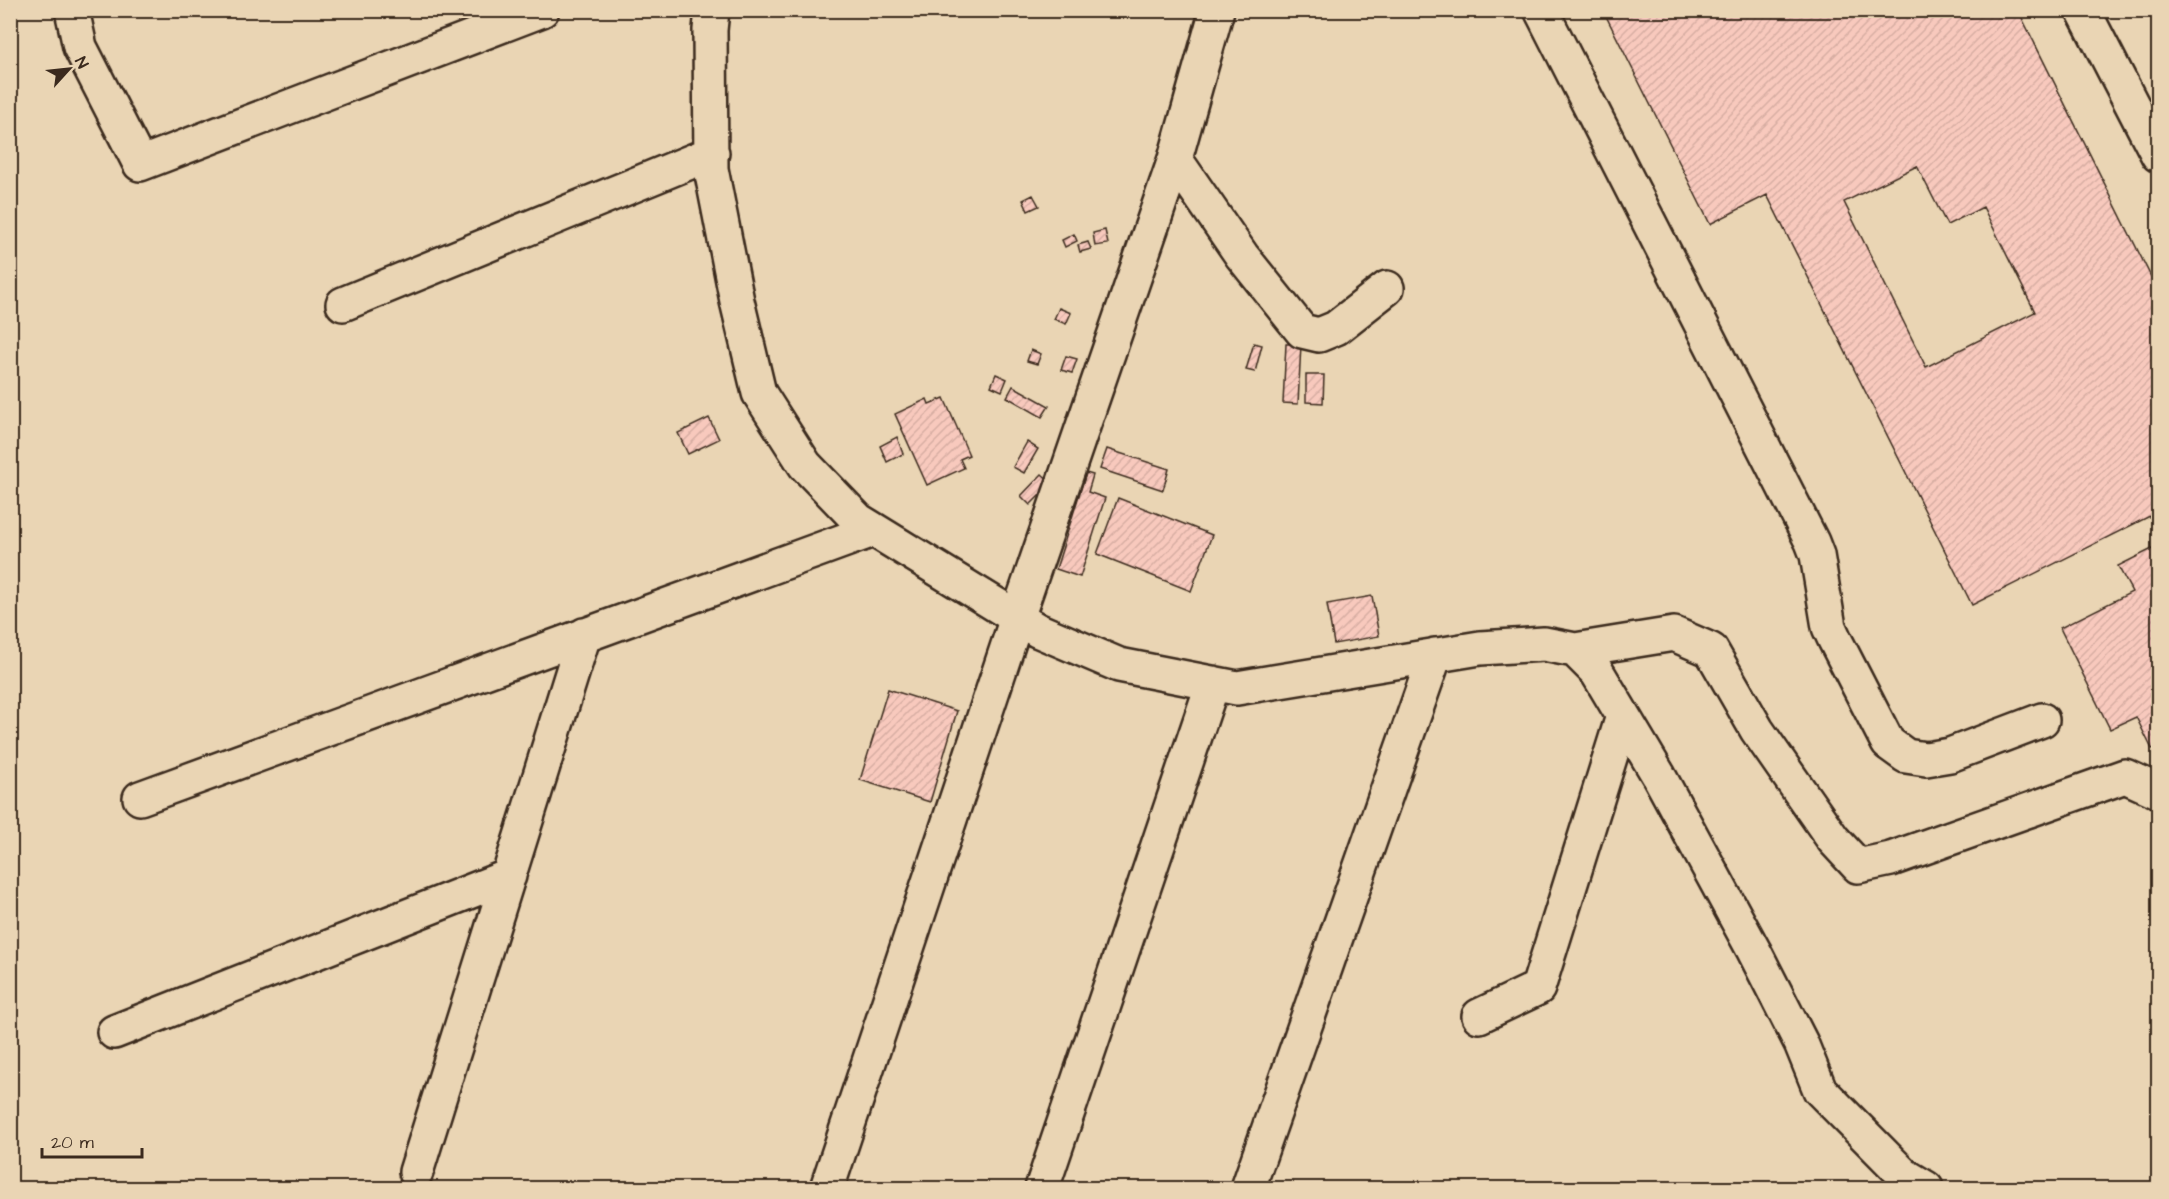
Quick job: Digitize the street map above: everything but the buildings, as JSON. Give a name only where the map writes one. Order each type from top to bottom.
[{"type":"street","points":[[72,10],[80,47],[140,164],[542,10]]},
{"type":"street","points":[[712,10],[710,30],[711,169],[737,301],[759,393],[805,465],[858,520],[1037,630],[1119,665],[1237,688],[1480,648],[1544,644],[1575,650],[1674,634],[1711,650],[1757,730],[1833,839],[1858,866],[1891,859],[2125,776],[2158,791]]},
{"type":"street","points":[[827,1188],[1017,618],[1175,159],[1217,10]]},
{"type":"street","points":[[1540,10],[1812,542],[1817,555],[1829,627],[1888,743],[1906,756],[1926,759],[1950,755],[2042,720]]},
{"type":"street","points":[[2091,13],[2158,155]]},
{"type":"street","points":[[343,304],[712,153]]},
{"type":"street","points":[[1175,159],[1242,256],[1302,331],[1319,335],[1336,328],[1387,288]]},
{"type":"street","points":[[140,798],[873,530]]},
{"type":"street","points":[[416,1172],[584,635]]},
{"type":"street","points":[[1575,650],[1597,672],[1659,776],[1754,951],[1801,1043],[1820,1090],[1904,1175],[1926,1188]]},
{"type":"street","points":[[1248,1188],[1435,655]]},
{"type":"street","points":[[1042,1188],[1214,683]]},
{"type":"street","points":[[1479,1016],[1538,988],[1623,716]]},
{"type":"street","points":[[114,1032],[509,876]]}]
